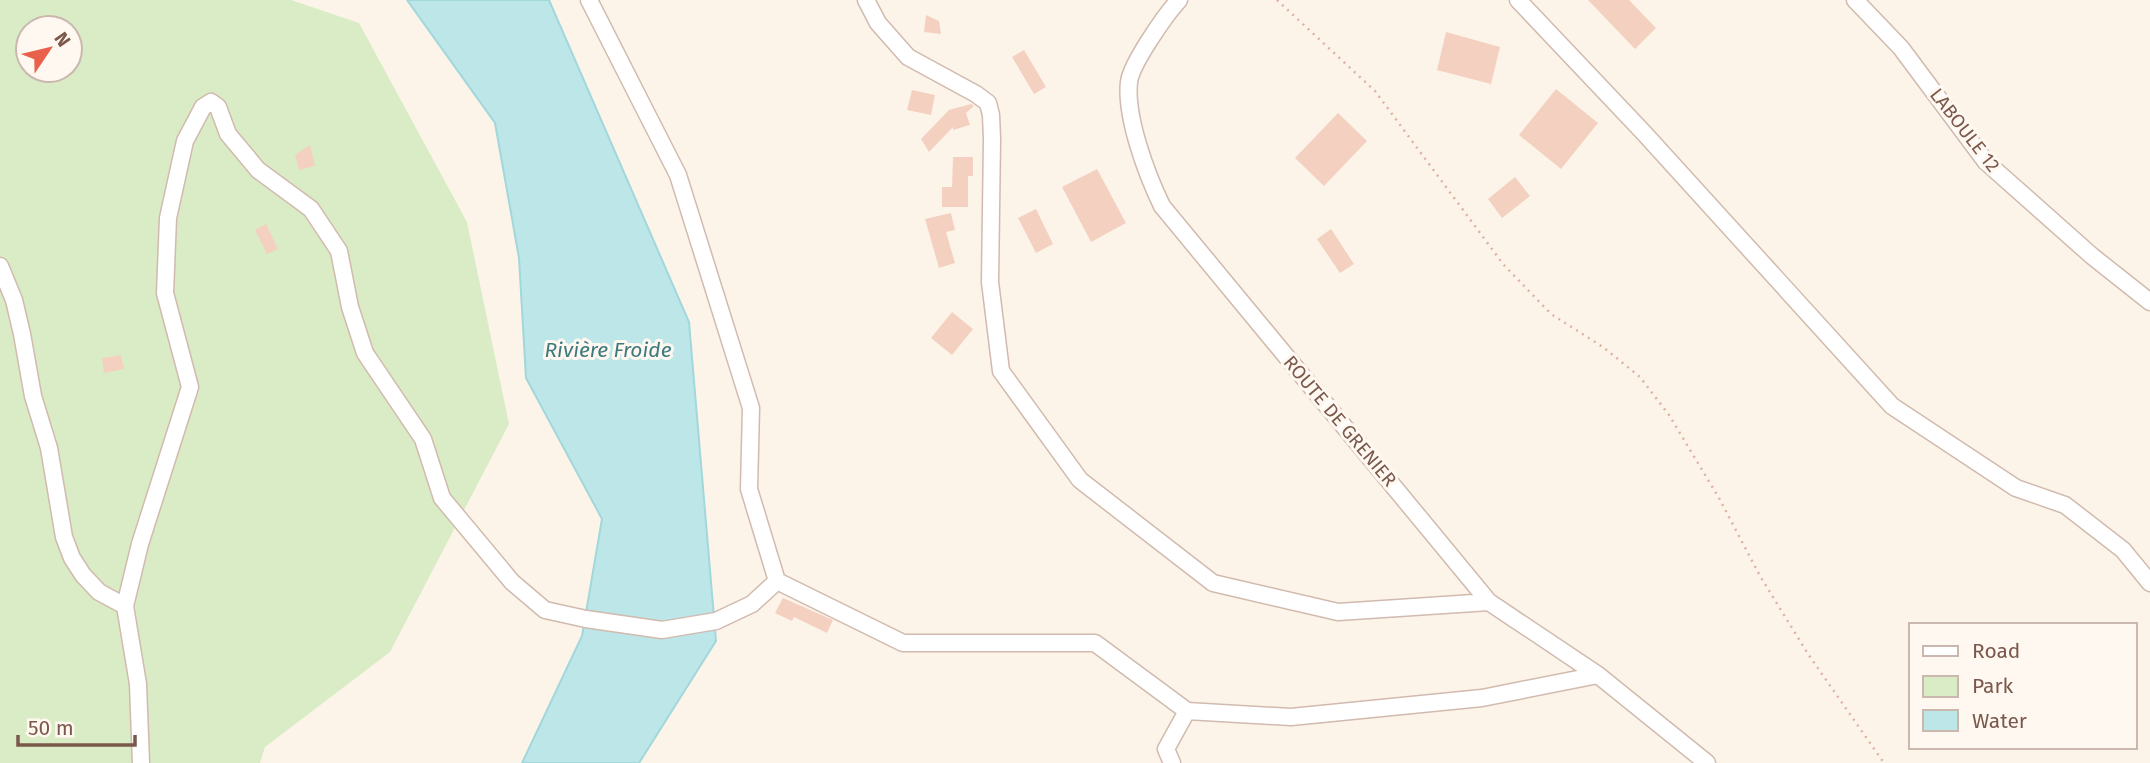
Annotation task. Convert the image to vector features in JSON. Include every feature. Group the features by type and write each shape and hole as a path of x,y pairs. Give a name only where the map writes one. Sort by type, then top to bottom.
{"street":[{"path":"589,0 678,175 751,408 749,489 777,581 903,643 1095,643 1187,711 1291,718 1482,698 1598,675"},
{"path":"866,0 878,23 908,57 988,103 992,139 990,282 1001,371 1080,480 1213,583 1338,611 1489,602"},
{"name":"ROUTE DE GRENIER","path":"1179,0 1129,79 1128,99 1144,165 1162,206 1489,602 1598,675 1707,763"},
{"path":"1518,0 1644,133 1892,406 2016,488 2065,505 2123,550 2150,583"},
{"name":"LABOULE 12","path":"1855,0 1900,48 1986,162 2092,256 2150,302"},
{"path":"141,763 138,684 125,606 140,544 190,387 165,293 168,218 185,141 203,107 211,102 218,107 228,134 258,170 311,209 339,251 350,307 365,353 423,439 443,498 512,582 545,610 662,630 716,621 752,604 777,581"},
{"path":"0,266 14,300 23,334 33,396 49,448 64,537 72,558 83,575 99,592 125,606"},
{"path":"1172,763 1166,749 1187,711"}],"path":[{"path":"1277,0 1375,91 1503,264 1551,314 1603,347 1640,377 1669,415 1719,498 1760,576 1808,654 1885,763"}],"green space":[{"path":"0,0 291,0 359,23 467,222 509,424 390,652 265,747 260,763 0,763"}],"water":[{"name":"Rivière Froide","path":"407,0 549,0 689,322 716,641 639,763 522,763 582,636 602,519 526,378 519,258 495,123"}],"building":[{"path":"1588,0 1629,0 1656,28 1635,49"},
{"path":"926,15 939,21 941,34 924,32"},
{"path":"1446,32 1500,47 1491,84 1437,70"},
{"path":"1024,50 1046,87 1034,94 1012,57"},
{"path":"1556,89 1598,123 1561,169 1519,135"},
{"path":"912,90 935,95 931,115 907,110"},
{"path":"971,104 974,106 966,113 970,125 953,130 953,127 929,152 921,139 949,110"},
{"path":"1338,113 1367,141 1324,186 1295,158"},
{"path":"310,145 315,166 299,170 295,155"},
{"path":"953,157 973,157 973,176 968,176 968,207 942,207 942,187 952,187"},
{"path":"1097,169 1126,223 1091,242 1062,187"},
{"path":"1515,177 1530,196 1502,218 1488,199"},
{"path":"1036,209 1053,244 1036,253 1018,218"},
{"path":"951,213 955,230 946,232 955,263 939,268 925,219"},
{"path":"266,224 278,249 267,254 255,230"},
{"path":"1331,229 1354,264 1340,273 1317,239"},
{"path":"952,312 973,329 952,355 931,338"},
{"path":"121,355 124,369 104,373 102,358"},
{"path":"783,598 833,620 827,633 794,617 792,621 775,613"}]}
